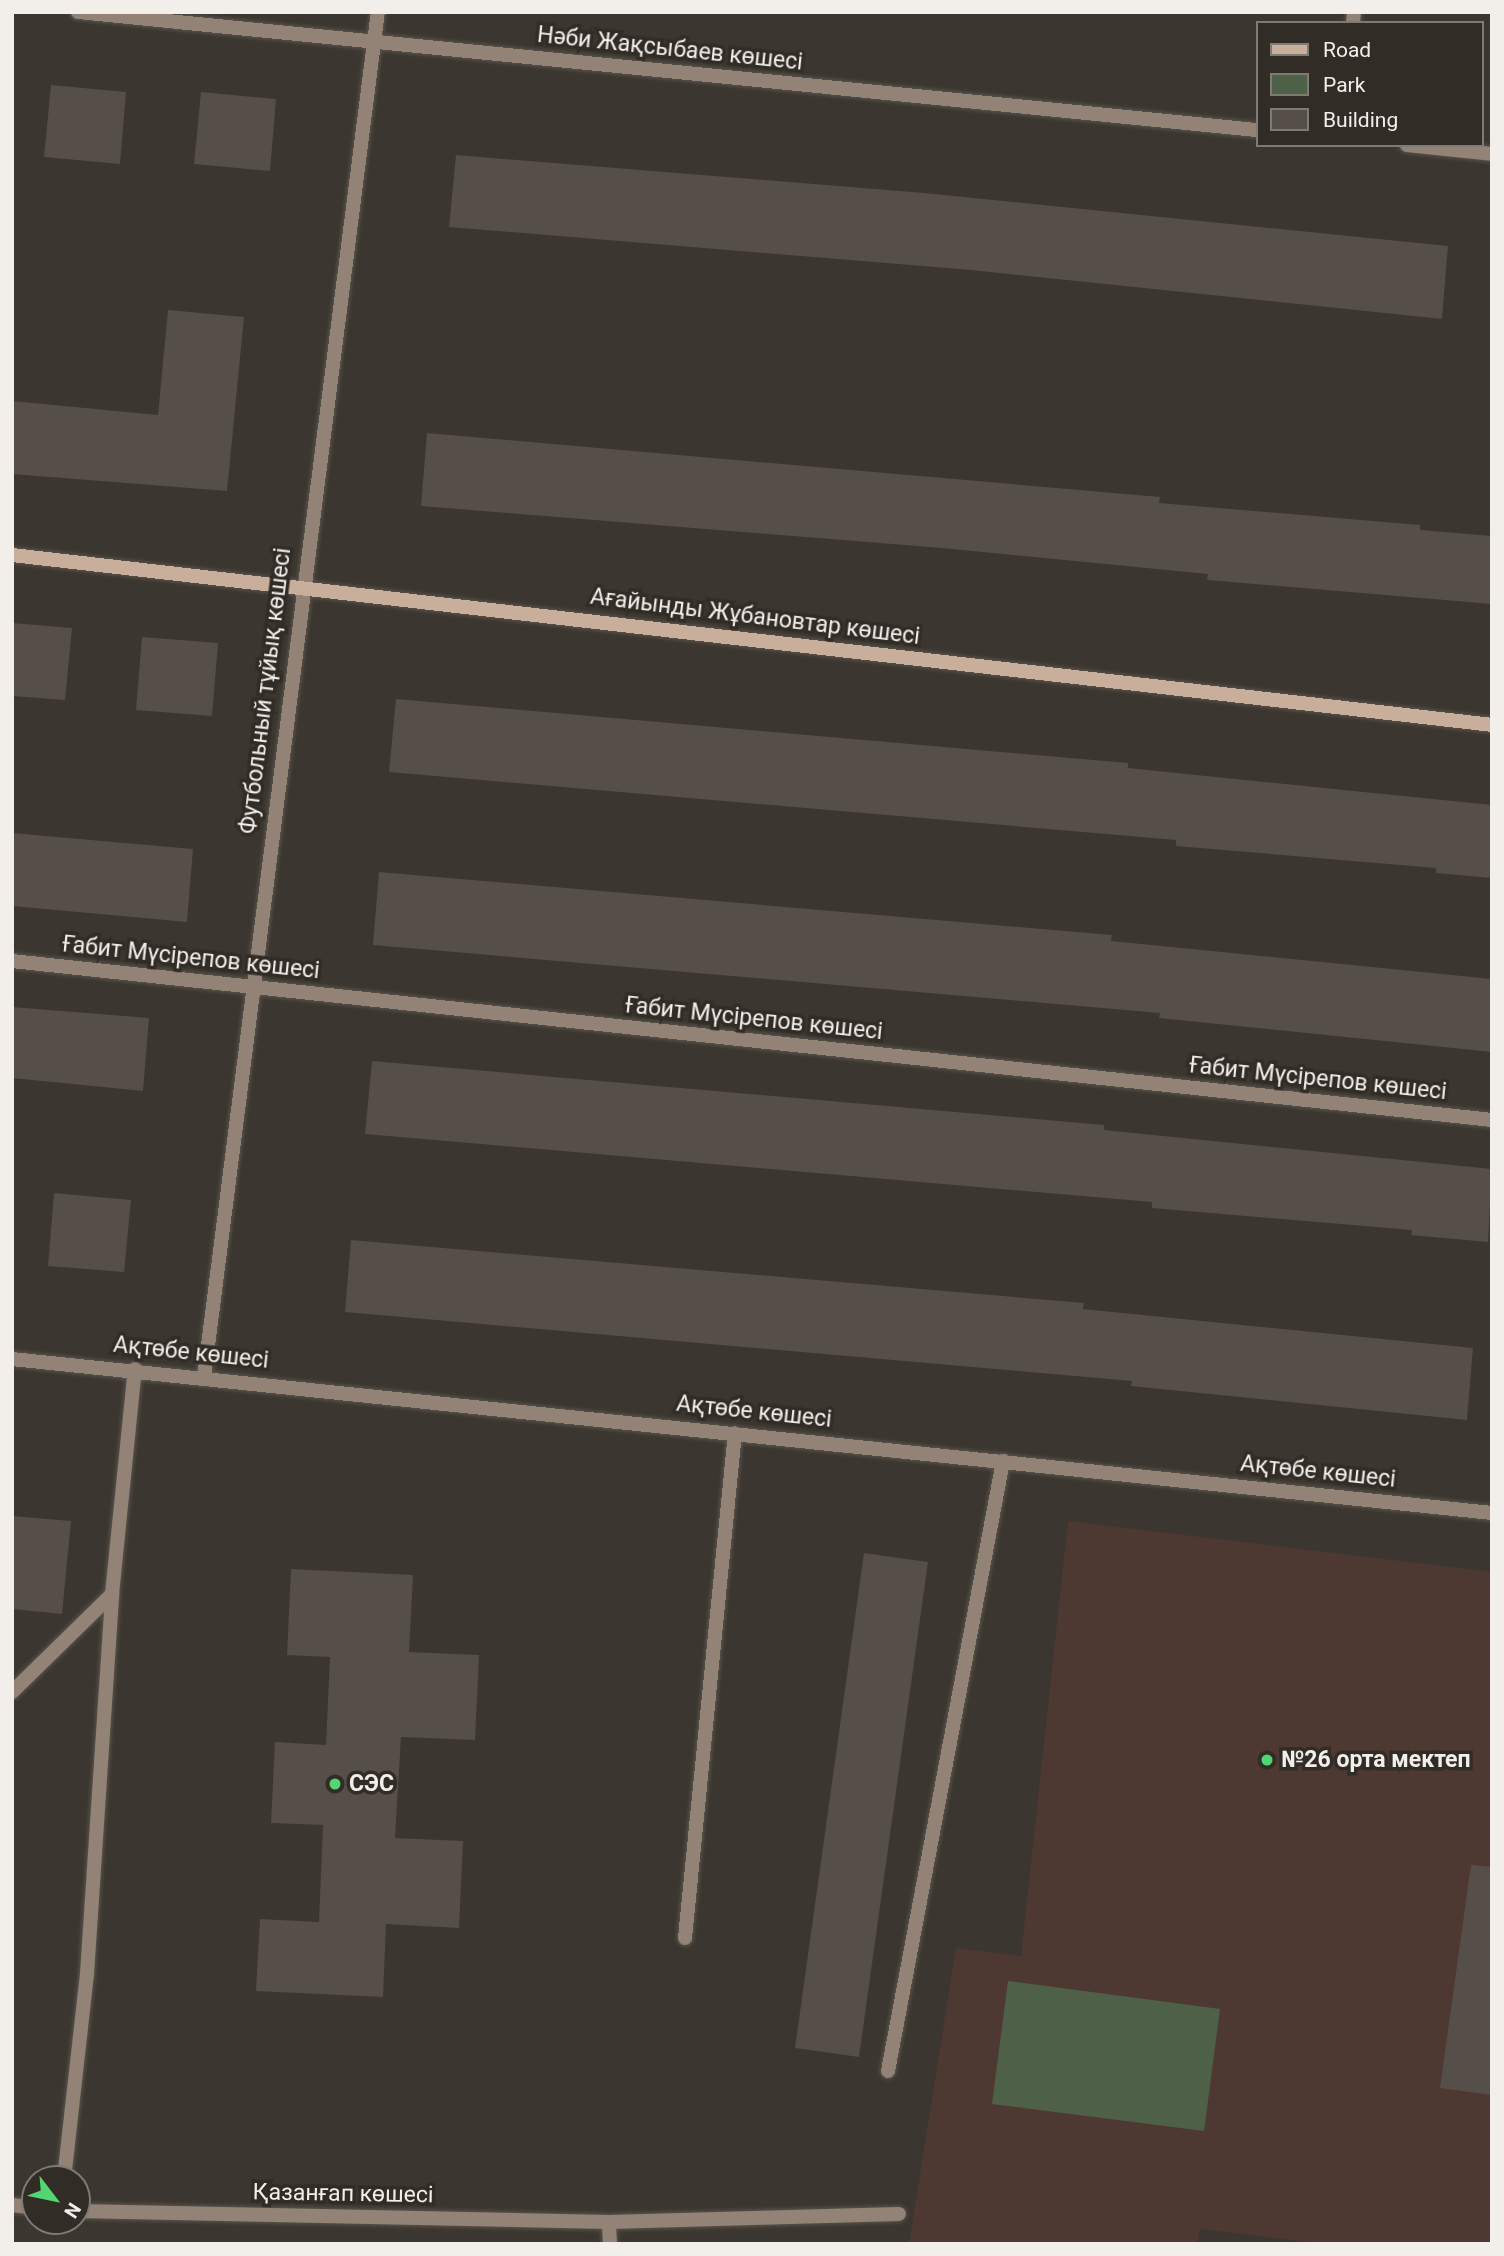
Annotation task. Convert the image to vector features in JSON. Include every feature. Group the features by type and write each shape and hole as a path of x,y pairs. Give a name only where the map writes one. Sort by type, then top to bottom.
{"street":[{"name":"Нәби Жақсыбаев көшесі","path":"78,12 1256,130"},
{"name":"Футбольный тұйық көшесі","path":"204,1377 302,587 379,12"},
{"path":"1426,147 1492,154"},
{"name":"Ағайынды Жұбановтар көшесі","path":"12,555 1492,725"},
{"name":"Ғабит Мүсірепов көшесі","path":"12,961 1492,1120"},
{"name":"Ақтөбе көшесі","path":"12,1359 1492,1513"},
{"path":"66,2165 87,1975 112,1594 135,1370"},
{"path":"685,1938 735,1433"},
{"path":"888,2071 1003,1461"},
{"path":"12,1692 112,1594"},
{"name":"Қазанғап көшесі","path":"91,2211 609,2222 899,2214"},
{"path":"609,2222 610,2244"}],"shaded area":[{"name":"№26 орта мектеп","path":"1068,1521 1492,1572 1492,2244 1322,2244 1200,2229 1197,2244 909,2244 956,1948 1021,1956"}],"green space":[{"path":"1008,1981 1220,2009 1204,2131 992,2104"}],"building":[{"path":"51,85 126,92 120,164 44,157"},
{"path":"201,92 276,99 270,171 194,164"},
{"path":"456,155 924,193 1448,246 1442,319 971,270 449,227"},
{"path":"168,310 244,317 227,491 12,474 12,401 158,415"},
{"path":"427,433 1160,497 1159,503 1420,525 1420,530 1492,536 1492,604 1207,580 1208,574 942,548 421,506"},
{"path":"12,623 72,628 65,700 12,696"},
{"path":"142,637 218,643 212,716 136,710"},
{"path":"396,699 1128,763 1128,768 1492,805 1492,878 1436,873 1436,868 1176,846 1176,840 389,772"},
{"path":"12,833 193,849 187,922 12,906"},
{"path":"379,872 1112,935 1111,941 1492,979 1492,1052 1159,1018 1160,1013 373,945"},
{"path":"12,1007 149,1018 143,1091 12,1078"},
{"path":"372,1061 1104,1125 1104,1130 1492,1169 1488,1242 1411,1235 1412,1230 1152,1208 1152,1202 365,1134"},
{"path":"54,1193 131,1200 124,1272 48,1266"},
{"path":"351,1240 1084,1303 1083,1309 1473,1348 1467,1420 1131,1386 1132,1381 345,1312"},
{"path":"12,1516 71,1521 62,1614 12,1609"},
{"path":"864,1553 928,1562 859,2057 795,2048"},
{"name":"СЭС","path":"291,1569 413,1575 409,1652 479,1655 475,1740 401,1737 395,1838 463,1841 459,1928 386,1924 383,1997 256,1991 260,1919 319,1922 323,1825 271,1823 275,1742 326,1745 330,1657 287,1655"},
{"path":"1471,1865 1492,1867 1492,2095 1440,2088"}],"place":[{"name":"№26 орта мектеп","path":"1267,1760"},
{"name":"СЭС","path":"335,1784"}]}
